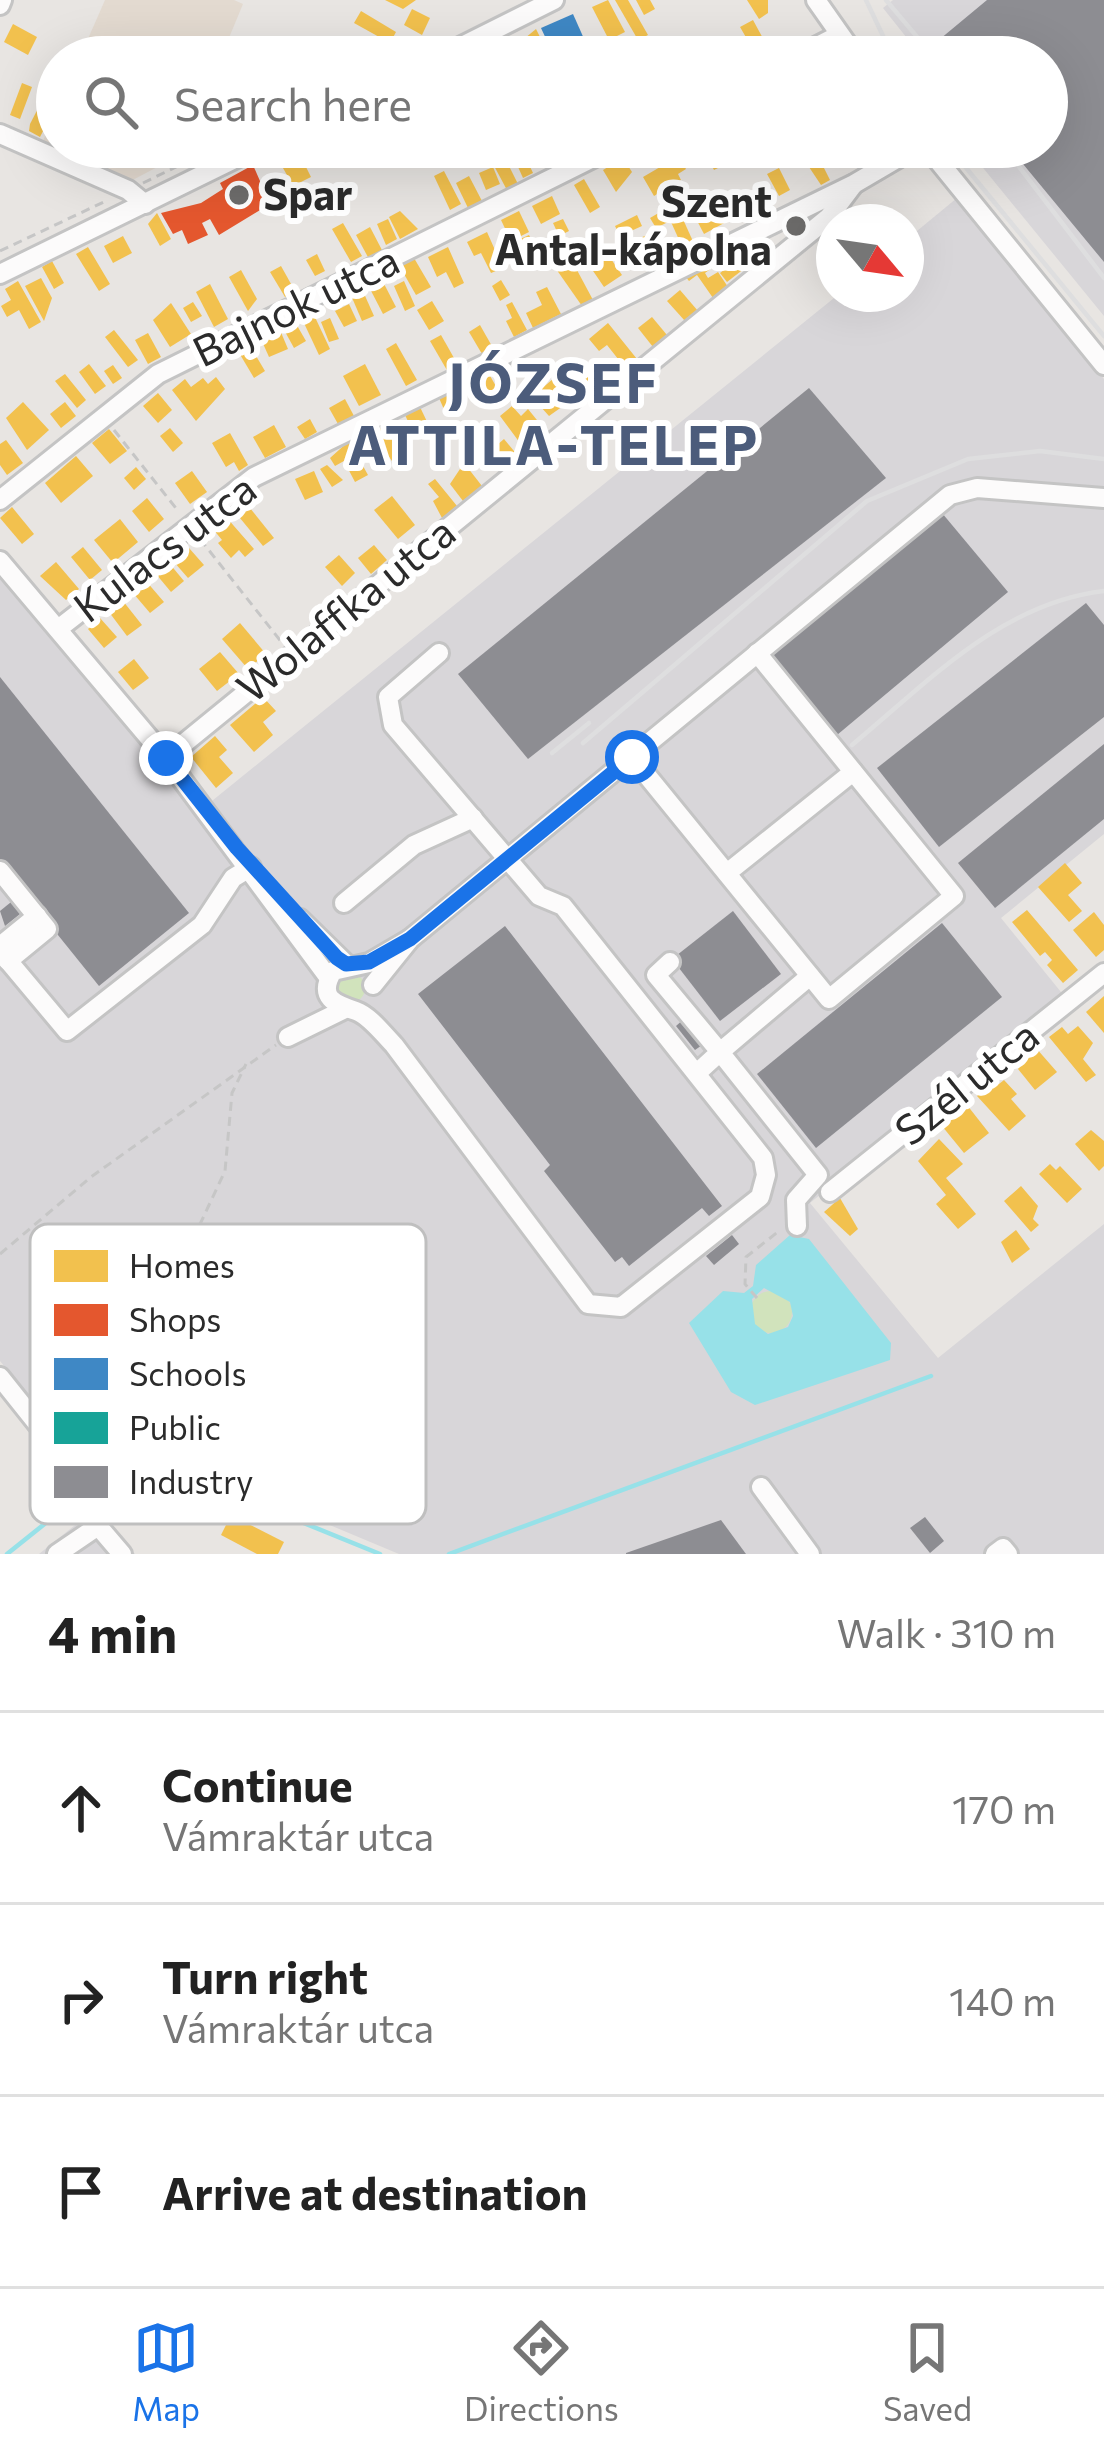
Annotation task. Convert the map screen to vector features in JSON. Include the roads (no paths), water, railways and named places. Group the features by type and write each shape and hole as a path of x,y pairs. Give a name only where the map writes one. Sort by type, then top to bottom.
{"street":[{"path":"482,36 554,0"},
{"path":"817,0 839,35"},
{"path":"0,134 36,150"},
{"path":"78,168 128,190 145,204"},
{"path":"0,274 217,168"},
{"name":"Bajnok utca","path":"0,500 158,374 573,168"},
{"name":"Kulacs utca","path":"58,629 254,477 881,168"},
{"path":"944,168 1104,365"},
{"name":"Wolaffka utca","path":"166,758 829,217 854,184"},
{"path":"410,939 372,990 349,1010 288,1037 327,984 350,964 369,962 410,939 950,495 977,488 1104,497"},
{"path":"0,561 237,848 327,984 349,1010 394,1045 589,1304 620,1307 763,1188"},
{"path":"439,653 397,685 388,698 387,712 539,896 563,906 698,1073 763,1158 763,1188"},
{"path":"632,757 829,999 954,896 757,653"},
{"path":"727,873 854,772"},
{"path":"344,903 414,845 473,818"},
{"path":"237,848 372,990 394,1045"},
{"path":"0,871 47,929 3,952 67,1031 202,925 233,878 251,867"},
{"path":"670,962 656,975 818,1175 796,1214 763,1188"},
{"name":"Szél utca","path":"830,1192 1104,973"},
{"path":"698,1073 810,976"},
{"path":"0,1377 30,1414"},
{"path":"761,1487 810,1554"},
{"path":"57,1554 98,1526 122,1554"},
{"path":"995,1554 1003,1548 1008,1554"}],"water":[{"path":"790,1235 809,1239 891,1343 890,1360 755,1405 731,1392 689,1323 723,1291 744,1293 753,1286 756,1265","holes":["764,1288 790,1302 793,1316 788,1327 768,1334 755,1324 752,1299"]}],"waterway":[{"path":"449,1554 931,1376"},
{"path":"7,1554 44,1524"},
{"path":"306,1524 380,1554"}],"railway":[{"path":"866,0 883,36"},
{"path":"886,0 916,36"},
{"path":"966,168 1104,336"},
{"path":"1020,168 1104,278"},
{"path":"583,743 867,501 968,459 1040,451 1104,459"},
{"path":"852,745 999,628 1067,598 1104,591"},
{"path":"552,753 589,723"}],"place":[{"name":"Spar","path":"239,195"},
{"name":"Szent Antal-kápolna","path":"796,226"}],"district":[{"name":"JÓZSEF ATTILA-TELEP","path":"554,415"}]}
